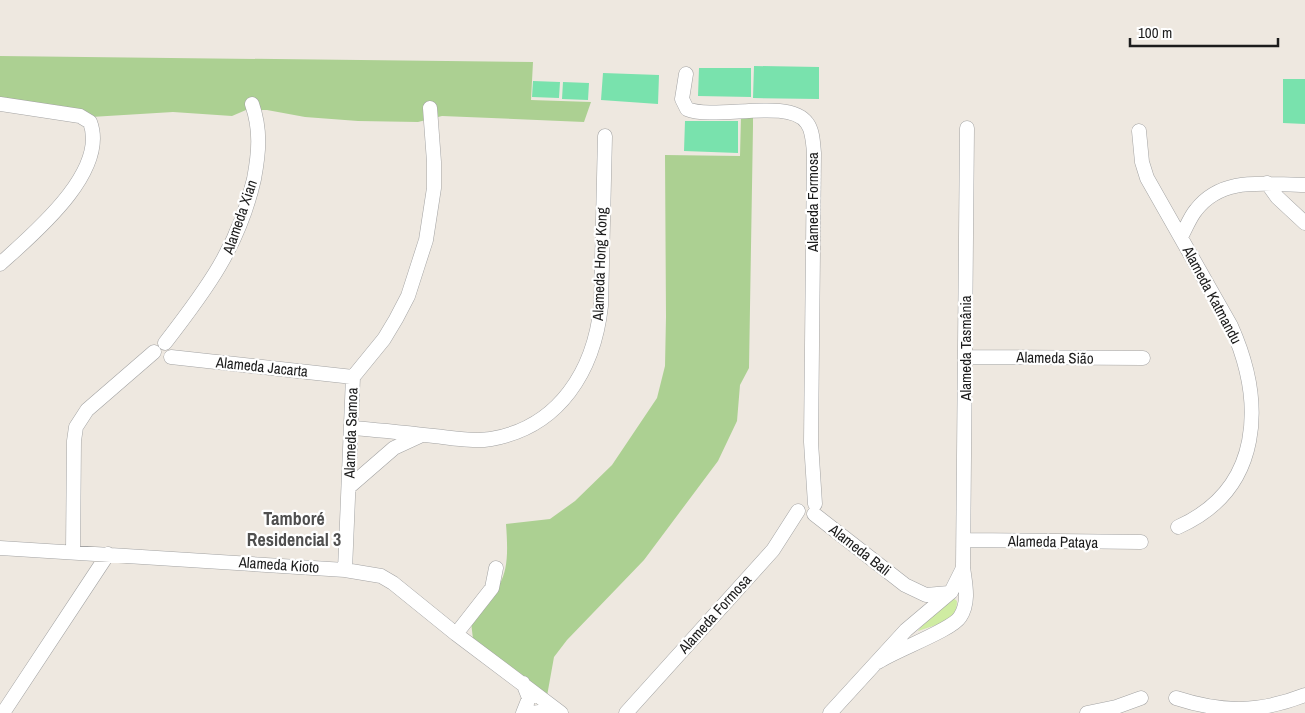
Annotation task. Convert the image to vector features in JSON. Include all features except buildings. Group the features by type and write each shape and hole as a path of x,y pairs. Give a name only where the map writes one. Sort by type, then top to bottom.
{"street":[{"name":"Alameda Formosa","path":"626,713 773,550 807,509 811,442 814,153 810,129 801,116 778,111 710,113 687,109 682,99 686,74"},
{"path":"0,104 80,116 90,122 93,135 88,161 68,196 47,220 0,264"},
{"name":"Alameda Xian","path":"73,552 76,427 87,410 160,347 208,288 230,250 252,188 259,146 259,127 252,104"},
{"name":"Alameda Samoa","path":"345,570 353,377 384,339 396,319 408,296 422,254 430,219 434,188 434,147 430,108"},
{"name":"Alameda Tasmânia","path":"878,662 952,625 960,618 966,594 963,567 967,128"},
{"name":"Alameda Katmandu","path":"1139,131 1142,162 1147,178 1232,326 1242,351 1249,384 1251,432 1245,456 1236,477 1213,507 1178,527"},
{"name":"Alameda Hong Kong","path":"351,428 481,440 517,431 549,412 576,384 586,366 598,329 601,306 605,136"},
{"path":"1267,183 1288,207 1305,222"},
{"path":"1181,237 1196,210 1213,193 1240,185 1267,183 1298,185 1288,207"},
{"name":"Alameda Jacarta","path":"160,347 156,357 161,361 167,361 171,357 353,377"},
{"name":"Alameda Sião","path":"966,357 1143,358"},
{"path":"381,430 390,436 394,448"},
{"path":"349,487 394,448 424,435"},
{"name":"Alameda Bali","path":"807,509 905,585"},
{"name":"Alameda Pataya","path":"964,540 1141,542"},
{"name":"Alameda Kioto","path":"0,548 345,570 381,576 393,583 456,634 561,713"},
{"path":"3,713 108,554"},
{"name":"Alameda Tasmânia","path":"830,713 899,637 952,592 963,567"},
{"path":"456,634 492,588 496,568"},
{"path":"905,585 926,595 952,592 959,597 963,610"},
{"path":"905,585 917,606 913,624 914,634 923,638"},
{"path":"522,682 529,698 523,713"},
{"path":"1176,698 1213,712 1240,713 1271,706 1305,695"},
{"path":"1087,713 1116,707 1141,698"},
{"path":"532,713 546,710 555,713"}],"green space":[{"path":"0,56 533,62 531,100 591,102 584,122 442,116 418,122 358,121 305,117 267,110 246,110 232,116 173,112 91,117 0,99"},
{"path":"754,66 819,67 819,99 753,98"},
{"path":"699,68 751,68 751,97 698,96"},
{"path":"603,73 659,75 658,104 601,100"},
{"path":"1283,79 1305,79 1305,124 1283,123"},
{"path":"533,81 560,82 559,98 532,97"},
{"path":"563,82 589,83 588,100 562,99"},
{"path":"741,116 753,117 753,126 749,368 740,385 737,421 718,461 644,560 567,640 554,657 547,696 473,639 471,622 491,598 502,578 507,556 506,524 550,519 575,501 612,465 657,398 665,366 665,155 740,156"},
{"path":"685,121 738,121 738,153 684,151"},
{"path":"953,598 957,601 956,613 948,621 918,631 925,622"}],"district":[{"name":"Tamboré Residencial 3","path":"294,529"}]}
